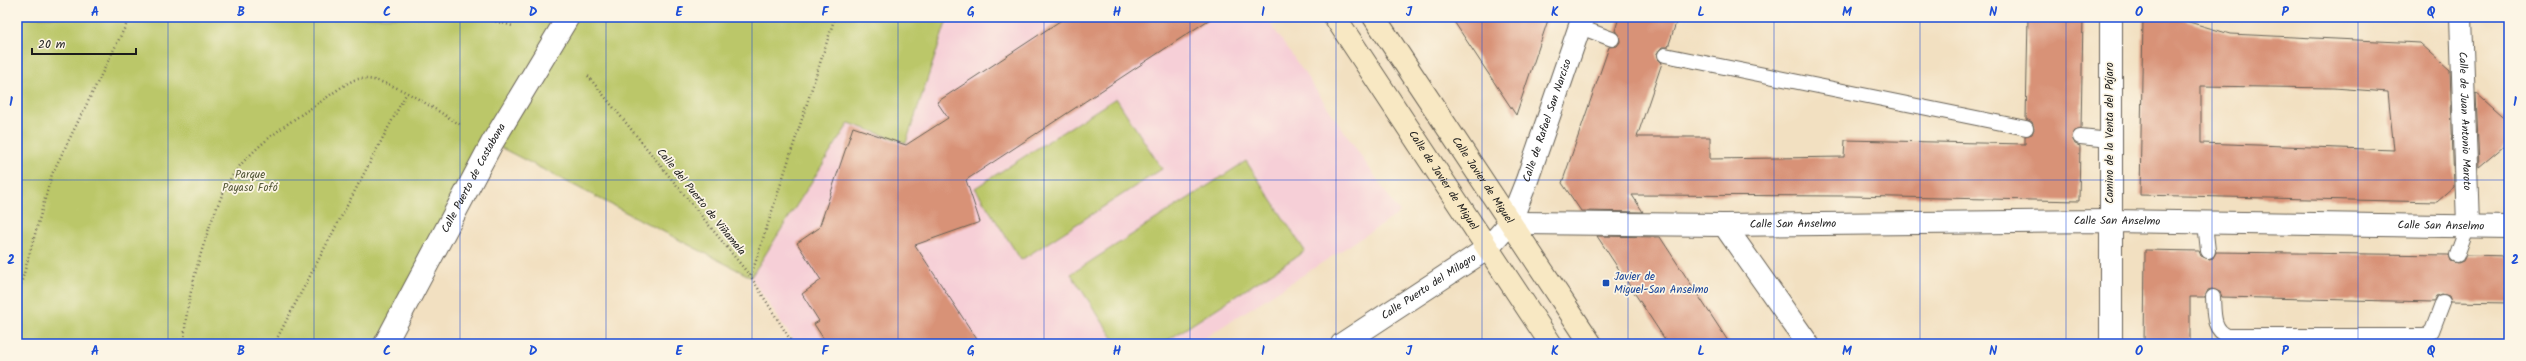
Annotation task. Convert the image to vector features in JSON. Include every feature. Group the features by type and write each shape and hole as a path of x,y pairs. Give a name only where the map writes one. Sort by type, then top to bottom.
{"street":[{"name":"Calle Puerto de Costabona","path":"385,344 492,143 568,17"},
{"name":"Calle de Javier de Miguel","path":"1335,17 1551,344"},
{"name":"Calle Javier de Miguel","path":"1374,17 1591,344"},
{"name":"Camino de la Venta del Pájaro","path":"2111,17 2111,344"},
{"name":"Calle de Juan Antonio Maroto","path":"2461,17 2468,225"},
{"name":"Calle de Rafael San Narciso","path":"1510,223 1527,180 1582,22"},
{"name":"Calle San Anselmo","path":"1510,223 1724,225 2110,221 2468,225 2509,227"},
{"name":"Calle Puerto del Milagro","path":"1342,344 1488,248 1510,223"},
{"path":"1724,225 1808,344"}],"lane":[{"path":"1582,22 1612,39"},
{"path":"1665,55 2026,128"},
{"path":"2080,137 2110,140"},
{"path":"2205,222 2208,251"},
{"path":"2457,255 2468,225"},
{"path":"2213,297 2216,324 2221,333 2228,336 2426,336 2432,331 2443,302"}],"path":[{"path":"20,344 19,291 52,174 130,17"},
{"path":"480,17 513,26"},
{"path":"751,277 835,17"},
{"name":"Calle del Puerto de Viñamala","path":"588,76 751,277 793,344"},
{"path":"186,344 184,335 193,284 210,222 237,170 280,128 356,79 375,79 406,94 461,125"},
{"path":"274,344 406,94"}],"shaded area":[{"path":"948,17 1266,17 1400,213 1195,344 796,344 751,277 849,123 907,143"}],"green space":[{"name":"Parque Payaso Fofó","path":"17,17 948,17 906,143 849,123 751,277 492,143 385,344 17,344"},
{"path":"1116,98 1162,169 1021,260 975,188"},
{"path":"1246,161 1305,251 1162,344 1117,344 1071,274"}],"building":[{"path":"1066,17 1213,17 966,180 980,222 915,245 980,344 827,344 814,324 819,321 802,294 821,280 797,243 819,228 853,127 906,145 948,118 937,102"},
{"path":"1451,17 1549,17 1516,115 1480,61"},
{"path":"1619,17 1678,17 1668,47 1662,47 1657,53 1657,58 1662,63 1637,137 1710,137 1710,159 1844,157 1845,140 2025,144 2025,136 2032,134 2034,129 2032,122 2026,119 2028,17 2083,17 2081,129 2073,132 2072,137 2075,144 2080,146 2079,201 1850,196 1632,195 1643,212 1581,211 1562,183 1609,47 1617,46 1620,42 1619,34 1615,31"},
{"path":"2143,17 2172,17 2230,34 2420,43 2450,70 2454,187 2437,202 2140,195","holes":["2201,86 2334,88 2388,92 2394,150 2201,143"]},
{"path":"2476,93 2509,122 2509,142 2479,167"},
{"path":"1597,236 1660,237 1730,344 1668,344"},
{"path":"2145,250 2199,251 2201,256 2209,259 2213,258 2216,252 2449,255 2451,261 2458,263 2463,261 2466,255 2509,256 2509,303 2451,302 2449,296 2442,294 2437,296 2434,302 2222,297 2220,292 2212,289 2208,290 2205,297 2190,297 2190,344 2144,344"}],"place":[{"name":"Javier de Miguel-San Anselmo","path":"1606,283"}]}
